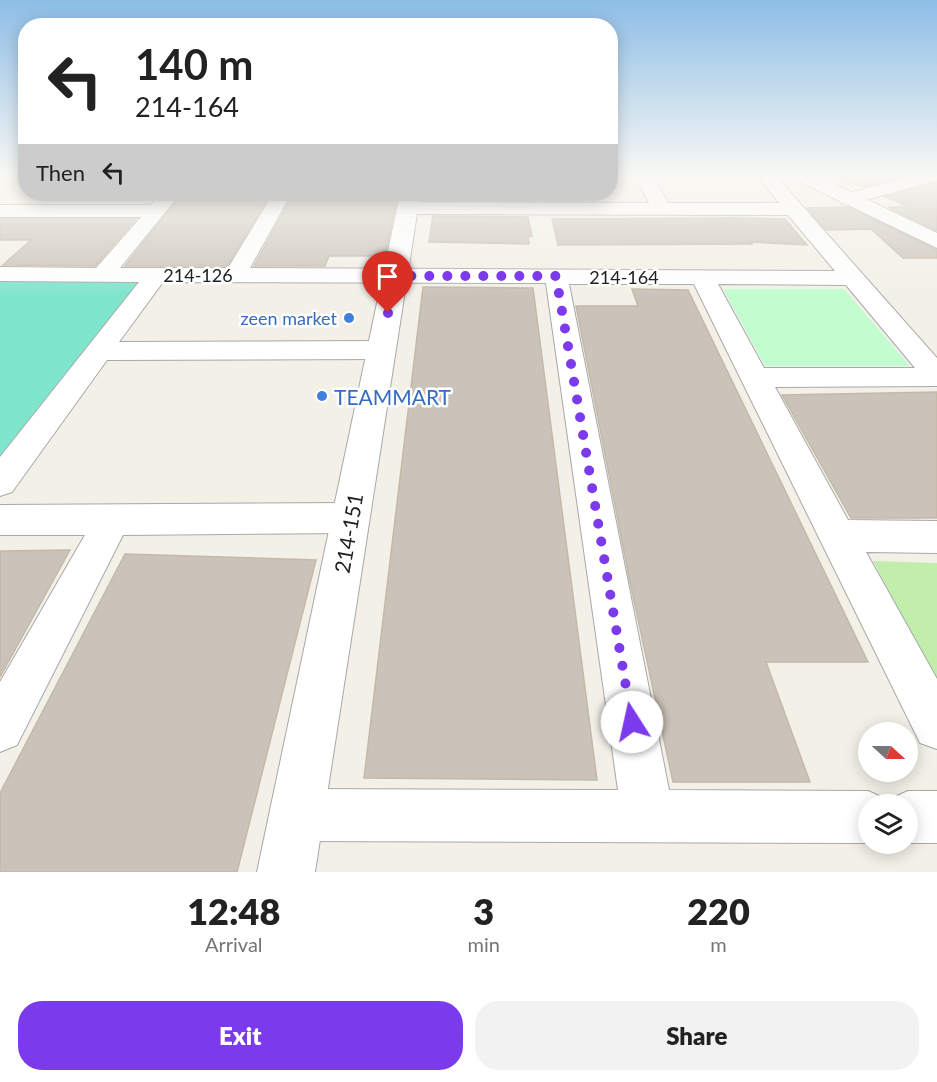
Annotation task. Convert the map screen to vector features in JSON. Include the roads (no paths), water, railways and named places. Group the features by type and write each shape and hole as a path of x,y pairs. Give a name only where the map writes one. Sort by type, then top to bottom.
{"street":[{"path":"103,274 153,215"},
{"path":"235,275 270,215"},
{"name":"214-151","path":"286,872 406,215"},
{"path":"798,215 937,376"},
{"path":"881,215 937,241"},
{"name":"214-126","path":"0,274 395,276"},
{"path":"0,482 156,274"},
{"name":"214-164","path":"395,276 852,278"},
{"path":"556,276 648,816"},
{"path":"702,277 937,726"},
{"path":"98,351 382,350"},
{"path":"755,378 937,376"},
{"path":"0,520 351,518"},
{"path":"0,728 113,519"},
{"path":"838,536 937,537"},
{"path":"296,815 858,817"},
{"path":"918,817 937,817"}],"place":[{"name":"zeen market","path":"349,318"},
{"name":"TEAMMART","path":"322,396"}]}
